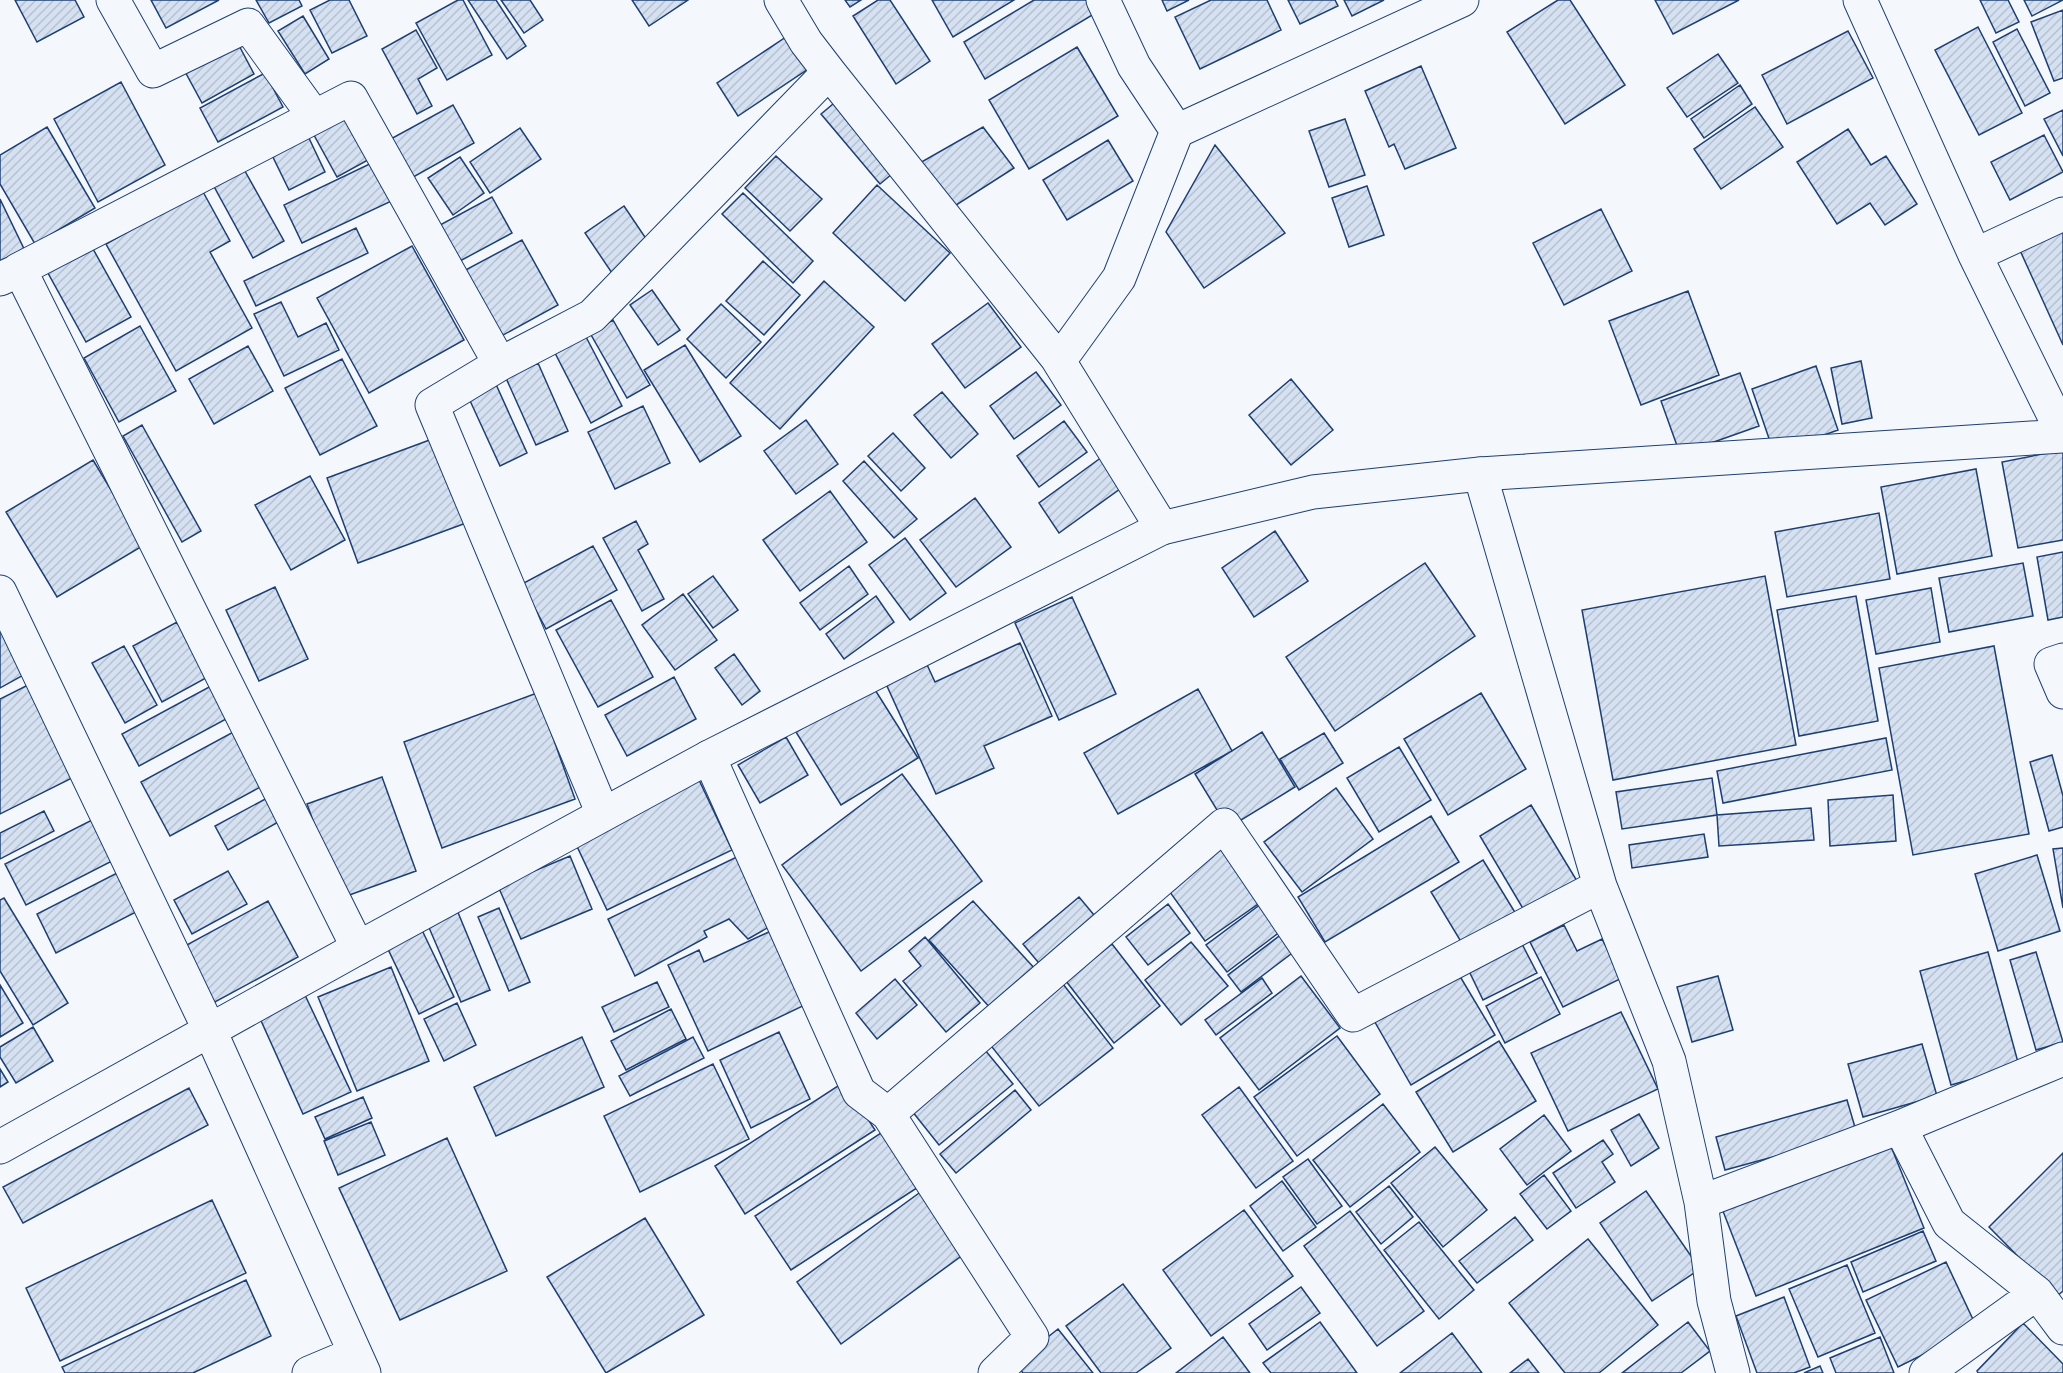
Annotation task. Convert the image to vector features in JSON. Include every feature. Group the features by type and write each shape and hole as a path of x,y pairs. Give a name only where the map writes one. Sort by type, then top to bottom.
{"street":[{"path":"113,0 153,71 248,25 314,116"},
{"path":"781,0 806,42 829,72 1057,358 1162,528"},
{"path":"1103,0 1134,66 1177,131"},
{"path":"1057,358 1067,350 1119,278 1177,131 1462,0"},
{"path":"0,1147 358,948 709,757 1162,528 1313,492 1480,474 2063,435 1975,255 1860,0"},
{"path":"603,814 432,405 500,364 592,316 829,72"},
{"path":"358,948 9,274 351,98 500,364"},
{"path":"1975,255 2063,214"},
{"path":"1480,474 1600,886 1669,1060 1701,1202 1714,1301 1733,1373"},
{"path":"0,592 210,1031 359,1364 309,1373"},
{"path":"2063,660 2051,664 2063,692"},
{"path":"709,757 859,1092 888,1114 1032,1336 995,1373"},
{"path":"888,1114 1224,825 1353,1015 1600,886"},
{"path":"1701,1202 1900,1127 2063,1059"},
{"path":"1900,1127 1949,1222 2037,1293 2063,1328"},
{"path":"1926,1373 2037,1293"}],"building":[{"path":"15,0 75,0 84,17 37,42"},
{"path":"151,0 219,0 166,28"},
{"path":"256,0 299,0 302,6 269,23"},
{"path":"330,0 349,0 367,36 332,53 310,10"},
{"path":"458,0 463,0 492,55 447,80 416,23"},
{"path":"468,0 496,0 526,46 507,59"},
{"path":"501,0 530,0 543,20 524,33"},
{"path":"632,0 688,0 649,26"},
{"path":"845,0 861,0 850,7"},
{"path":"878,0 890,0 930,61 896,84 853,16"},
{"path":"932,0 1014,0 953,37"},
{"path":"1034,0 1086,0 1094,14 985,79 964,42"},
{"path":"1162,0 1189,0 1167,11"},
{"path":"1211,0 1267,0 1281,30 1200,69 1175,17"},
{"path":"1288,0 1335,0 1338,6 1300,24"},
{"path":"1344,0 1384,0 1352,16"},
{"path":"1558,0 1570,0 1625,85 1565,124 1507,32"},
{"path":"1655,0 1739,0 1673,34"},
{"path":"1980,0 2008,0 2019,22 1996,33"},
{"path":"2024,0 2063,0 2032,16"},
{"path":"2063,10 2063,78 2054,81 2031,22"},
{"path":"303,16 329,59 305,74 278,31"},
{"path":"1978,27 2022,113 1979,135 1935,50"},
{"path":"2017,29 2050,93 2025,106 1993,42"},
{"path":"416,30 437,68 418,79 432,106 417,114 382,49"},
{"path":"1848,31 1873,78 1787,124 1762,75"},
{"path":"789,35 811,67 738,116 717,83"},
{"path":"234,36 254,74 202,103 182,66"},
{"path":"1077,47 1118,116 1029,169 989,100"},
{"path":"1718,54 1738,83 1687,117 1667,88"},
{"path":"1421,66 1456,148 1405,169 1394,144 1389,147 1365,91"},
{"path":"265,73 283,107 218,142 200,108"},
{"path":"121,82 165,165 98,202 54,119"},
{"path":"1740,85 1752,104 1704,138 1691,119"},
{"path":"839,99 899,168 880,184 821,114"},
{"path":"349,105 377,155 337,177 309,126"},
{"path":"453,105 474,143 408,180 387,141"},
{"path":"1755,107 1783,147 1721,189 1694,149"},
{"path":"2063,110 2063,156 2044,119"},
{"path":"1345,119 1365,175 1329,187 1309,131"},
{"path":"47,127 95,208 35,244 0,184 0,155"},
{"path":"983,127 1014,168 950,209 918,164"},
{"path":"520,128 541,159 490,193 470,162"},
{"path":"1848,129 1871,165 1886,156 1917,204 1885,225 1870,203 1837,224 1797,162"},
{"path":"307,134 325,172 289,190 270,151"},
{"path":"2044,135 2063,172 2010,200 1991,162"},
{"path":"1108,140 1133,181 1067,220 1043,180"},
{"path":"1215,145 1285,233 1204,288 1166,232"},
{"path":"776,156 822,199 790,231 745,188"},
{"path":"460,157 484,193 453,215 428,178"},
{"path":"380,159 398,198 302,243 284,205"},
{"path":"241,164 284,241 253,258 211,181"},
{"path":"877,185 950,253 905,301 833,233"},
{"path":"1367,186 1384,235 1349,247 1332,198"},
{"path":"202,190 230,241 210,252 252,328 176,371 106,244"},
{"path":"743,193 813,261 793,283 722,214"},
{"path":"492,197 512,233 460,261 440,225"},
{"path":"0,199 28,257 0,271"},
{"path":"624,206 653,249 614,276 585,233"},
{"path":"1601,209 1632,271 1564,305 1533,243"},
{"path":"2063,227 2063,345 2018,246"},
{"path":"356,228 368,253 256,306 244,281"},
{"path":"88,240 131,317 86,342 43,264"},
{"path":"522,240 558,305 494,340 458,274"},
{"path":"412,246 464,340 369,393 317,298"},
{"path":"763,261 800,295 764,335 726,301"},
{"path":"824,281 874,327 780,429 730,383"},
{"path":"652,290 680,330 658,345 630,305"},
{"path":"1688,291 1719,375 1641,405 1609,321"},
{"path":"281,302 298,337 326,323 339,350 284,376 254,314"},
{"path":"988,303 1021,347 965,388 932,344"},
{"path":"721,304 761,342 726,378 687,339"},
{"path":"613,320 650,385 627,398 590,333"},
{"path":"140,326 176,391 119,422 84,358"},
{"path":"585,335 622,406 591,423 554,351"},
{"path":"685,345 741,436 700,462 644,370"},
{"path":"248,346 273,391 214,424 189,379"},
{"path":"342,359 377,426 320,455 285,388"},
{"path":"1861,361 1872,418 1842,424 1831,368"},
{"path":"538,363 568,431 536,445 506,378"},
{"path":"1816,366 1838,430 1774,453 1752,389"},
{"path":"1036,372 1061,405 1014,439 990,406"},
{"path":"1740,373 1759,426 1680,454 1661,401"},
{"path":"1291,379 1333,430 1291,465 1249,415"},
{"path":"494,380 527,453 500,466 466,392"},
{"path":"942,392 978,434 951,458 914,415"},
{"path":"643,406 670,463 615,489 588,432"},
{"path":"806,420 838,464 796,494 764,451"},
{"path":"1064,421 1087,452 1039,487 1017,456"},
{"path":"142,425 201,531 182,542 123,436"},
{"path":"893,433 925,468 901,491 868,456"},
{"path":"435,438 466,523 358,563 327,478"},
{"path":"2063,450 2063,540 2018,548 2002,462"},
{"path":"1102,457 1124,486 1059,533 1039,503"},
{"path":"93,460 144,545 57,597 6,512"},
{"path":"864,461 917,519 894,538 843,481"},
{"path":"1976,469 1992,556 1897,574 1881,487"},
{"path":"310,476 345,540 291,570 255,505"},
{"path":"830,491 867,542 800,591 763,540"},
{"path":"975,498 1011,547 956,587 920,540"},
{"path":"1879,513 1890,579 1787,597 1775,532"},
{"path":"636,521 648,544 638,550 664,599 642,611 603,538"},
{"path":"1275,531 1308,581 1254,617 1222,568"},
{"path":"905,538 946,593 910,620 869,565"},
{"path":"593,546 617,590 546,629 522,584"},
{"path":"2063,552 2063,617 2048,620 2037,557"},
{"path":"1425,563 1475,636 1335,731 1286,657"},
{"path":"2023,563 2033,616 1949,632 1939,578"},
{"path":"849,566 868,594 820,630 800,603"},
{"path":"713,576 738,610 713,628 688,594"},
{"path":"1765,576 1796,745 1613,780 1582,610"},
{"path":"275,587 308,659 259,681 226,610"},
{"path":"1931,588 1940,642 1876,654 1866,600"},
{"path":"683,594 717,640 675,670 642,625"},
{"path":"876,596 894,622 844,659 826,634"},
{"path":"1856,596 1878,721 1799,736 1777,610"},
{"path":"1072,597 1116,694 1059,720 1015,623"},
{"path":"611,600 653,677 598,707 556,630"},
{"path":"0,620 29,672 0,688"},
{"path":"177,622 206,678 162,702 133,646"},
{"path":"1020,643 1052,716 984,746 994,768 936,794 882,675 923,656 935,682"},
{"path":"124,646 157,705 125,723 92,663"},
{"path":"1994,646 2029,834 1913,855 1879,668"},
{"path":"734,654 760,691 742,705 715,668"},
{"path":"674,677 696,719 627,756 605,715"},
{"path":"30,684 76,776 0,814 0,699"},
{"path":"872,685 918,758 841,805 796,732"},
{"path":"211,686 228,718 139,766 122,734"},
{"path":"1198,689 1232,751 1118,814 1084,753"},
{"path":"537,693 575,799 442,848 404,742"},
{"path":"1481,693 1526,769 1448,815 1404,739"},
{"path":"237,730 266,784 170,836 141,782"},
{"path":"1262,732 1295,787 1228,828 1195,774"},
{"path":"1324,733 1343,763 1299,790 1280,759"},
{"path":"786,737 808,775 760,803 738,765"},
{"path":"1886,738 1892,770 1723,803 1717,771"},
{"path":"1399,747 1431,800 1379,832 1347,778"},
{"path":"2052,755 2063,796 2063,827 2049,831 2030,762"},
{"path":"902,774 982,881 861,971 782,865"},
{"path":"382,777 416,871 341,898 307,804"},
{"path":"1712,778 1717,815 1622,829 1616,792"},
{"path":"699,780 732,850 607,910 574,840"},
{"path":"1336,788 1373,839 1302,892 1264,842"},
{"path":"1893,795 1896,841 1830,846 1828,800"},
{"path":"269,797 282,820 228,850 215,826"},
{"path":"1531,805 1577,881 1525,912 1480,836"},
{"path":"1811,808 1814,840 1719,846 1717,815"},
{"path":"44,811 54,831 0,859 0,833"},
{"path":"1431,816 1459,862 1325,942 1298,897"},
{"path":"96,818 116,859 26,905 5,864"},
{"path":"1704,834 1708,857 1632,868 1629,845"},
{"path":"1222,848 1261,902 1205,941 1167,888"},
{"path":"2063,848 2063,908 2053,849"},
{"path":"743,854 776,923 748,939 729,919 704,931 707,937 635,976 608,919"},
{"path":"2037,855 2060,931 1998,951 1975,874"},
{"path":"570,856 592,909 521,939 498,886"},
{"path":"1483,860 1516,914 1463,945 1431,892"},
{"path":"228,871 247,904 192,934 174,900"},
{"path":"119,872 138,911 56,953 37,914"},
{"path":"1079,897 1104,927 1048,974 1023,944"},
{"path":"4,898 68,1003 33,1025 0,971 0,900"},
{"path":"268,901 298,957 213,1003 183,947"},
{"path":"973,901 1036,970 992,1010 929,940"},
{"path":"1265,901 1285,928 1227,972 1206,945"},
{"path":"1168,904 1190,933 1148,965 1126,937"},
{"path":"499,908 530,982 509,991 478,917"},
{"path":"457,910 490,990 461,1002 427,923"},
{"path":"1564,925 1577,951 1602,939 1622,978 1563,1007 1530,942"},
{"path":"421,928 454,997 419,1014 386,945"},
{"path":"773,930 807,1004 708,1051 668,965 699,950 704,962"},
{"path":"1287,930 1300,947 1241,992 1228,975"},
{"path":"925,937 980,1003 946,1032 903,981 921,966 909,951"},
{"path":"1191,942 1228,986 1181,1025 1145,980"},
{"path":"1112,944 1160,1006 1114,1043 1066,981"},
{"path":"1522,944 1537,973 1483,1000 1469,971"},
{"path":"1988,952 2019,1066 1951,1085 1920,971"},
{"path":"2036,952 2063,1042 2036,1050 2010,960"},
{"path":"391,967 429,1061 357,1091 318,997"},
{"path":"1455,968 1495,1035 1411,1085 1372,1017"},
{"path":"1301,976 1340,1028 1259,1090 1220,1038"},
{"path":"1718,976 1733,1030 1692,1042 1677,987"},
{"path":"1541,977 1560,1014 1505,1043 1486,1006"},
{"path":"1262,978 1272,993 1216,1035 1205,1020"},
{"path":"895,979 917,1005 877,1039 856,1013"},
{"path":"657,982 669,1007 614,1032 602,1007"},
{"path":"1063,984 1113,1048 1039,1106 988,1042"},
{"path":"0,985 23,1023 0,1037"},
{"path":"304,993 351,1092 303,1114 258,1014"},
{"path":"457,1003 476,1045 444,1061 424,1019"},
{"path":"671,1009 686,1039 626,1070 611,1041"},
{"path":"1621,1012 1658,1089 1568,1131 1531,1053"},
{"path":"33,1027 53,1061 16,1083 0,1057 0,1047"},
{"path":"779,1032 810,1099 751,1128 720,1060"},
{"path":"1337,1036 1380,1094 1297,1156 1254,1097"},
{"path":"582,1037 604,1087 496,1136 474,1087"},
{"path":"693,1037 704,1058 630,1096 619,1076"},
{"path":"1499,1041 1536,1101 1453,1152 1416,1092"},
{"path":"1922,1044 1937,1096 1863,1117 1848,1064"},
{"path":"985,1050 1013,1084 939,1145 912,1111"},
{"path":"713,1064 749,1139 640,1192 604,1116"},
{"path":"0,1069 8,1082 0,1087"},
{"path":"844,1082 875,1130 745,1214 715,1166"},
{"path":"1239,1087 1293,1161 1256,1188 1202,1115"},
{"path":"189,1088 208,1125 23,1223 3,1187"},
{"path":"1015,1090 1031,1110 956,1173 940,1154"},
{"path":"363,1097 372,1118 325,1139 315,1117"},
{"path":"1847,1100 1857,1134 1725,1170 1716,1137"},
{"path":"1383,1104 1420,1152 1350,1207 1313,1160"},
{"path":"1639,1114 1659,1148 1631,1166 1611,1130"},
{"path":"1544,1115 1571,1151 1527,1185 1500,1149"},
{"path":"371,1122 385,1155 338,1175 324,1141"},
{"path":"890,1127 926,1182 791,1270 755,1216"},
{"path":"447,1138 507,1271 400,1320 339,1188"},
{"path":"1888,1139 1924,1228 1756,1296 1721,1206"},
{"path":"1603,1140 1613,1154 1602,1162 1615,1182 1576,1208 1553,1173"},
{"path":"1435,1147 1487,1210 1443,1247 1391,1183"},
{"path":"2063,1153 2063,1291 2057,1296 1989,1227"},
{"path":"1308,1159 1342,1206 1317,1224 1283,1177"},
{"path":"1544,1175 1571,1211 1547,1229 1520,1194"},
{"path":"1282,1181 1316,1227 1283,1251 1250,1206"},
{"path":"1389,1186 1413,1217 1381,1244 1356,1212"},
{"path":"926,1188 971,1249 841,1344 797,1282"},
{"path":"1646,1191 1700,1269 1652,1301 1600,1223"},
{"path":"212,1200 246,1273 60,1361 26,1288"},
{"path":"1244,1210 1293,1276 1211,1336 1163,1270"},
{"path":"1350,1211 1424,1311 1377,1346 1304,1246"},
{"path":"1515,1217 1533,1240 1477,1283 1459,1261"},
{"path":"645,1218 704,1315 606,1373 547,1277"},
{"path":"1419,1222 1474,1290 1439,1319 1384,1250"},
{"path":"1923,1231 1936,1261 1863,1292 1851,1262"},
{"path":"1588,1239 1658,1325 1599,1373 1565,1373 1509,1303"},
{"path":"1946,1262 1977,1328 1898,1367 1866,1300"},
{"path":"1847,1265 1875,1333 1818,1357 1789,1289"},
{"path":"246,1280 271,1336 193,1373 65,1373 62,1367"},
{"path":"1123,1284 1171,1348 1136,1373 1101,1373 1066,1326"},
{"path":"1301,1287 1320,1313 1267,1350 1249,1324"},
{"path":"1784,1297 1810,1367 1794,1373 1757,1373 1736,1316"},
{"path":"1320,1322 1357,1373 1271,1373 1263,1363"},
{"path":"1688,1322 1710,1351 1681,1373 1622,1373"},
{"path":"2023,1323 2063,1364 2063,1373 1978,1373 1977,1371"},
{"path":"1058,1329 1093,1373 1023,1373 1015,1363"},
{"path":"1452,1333 1482,1373 1400,1373"},
{"path":"1223,1337 1250,1373 1176,1373"},
{"path":"1880,1337 1894,1373 1836,1373 1830,1358"},
{"path":"1528,1359 1539,1373 1510,1373"},
{"path":"1820,1366 1823,1373 1804,1373"}]}
